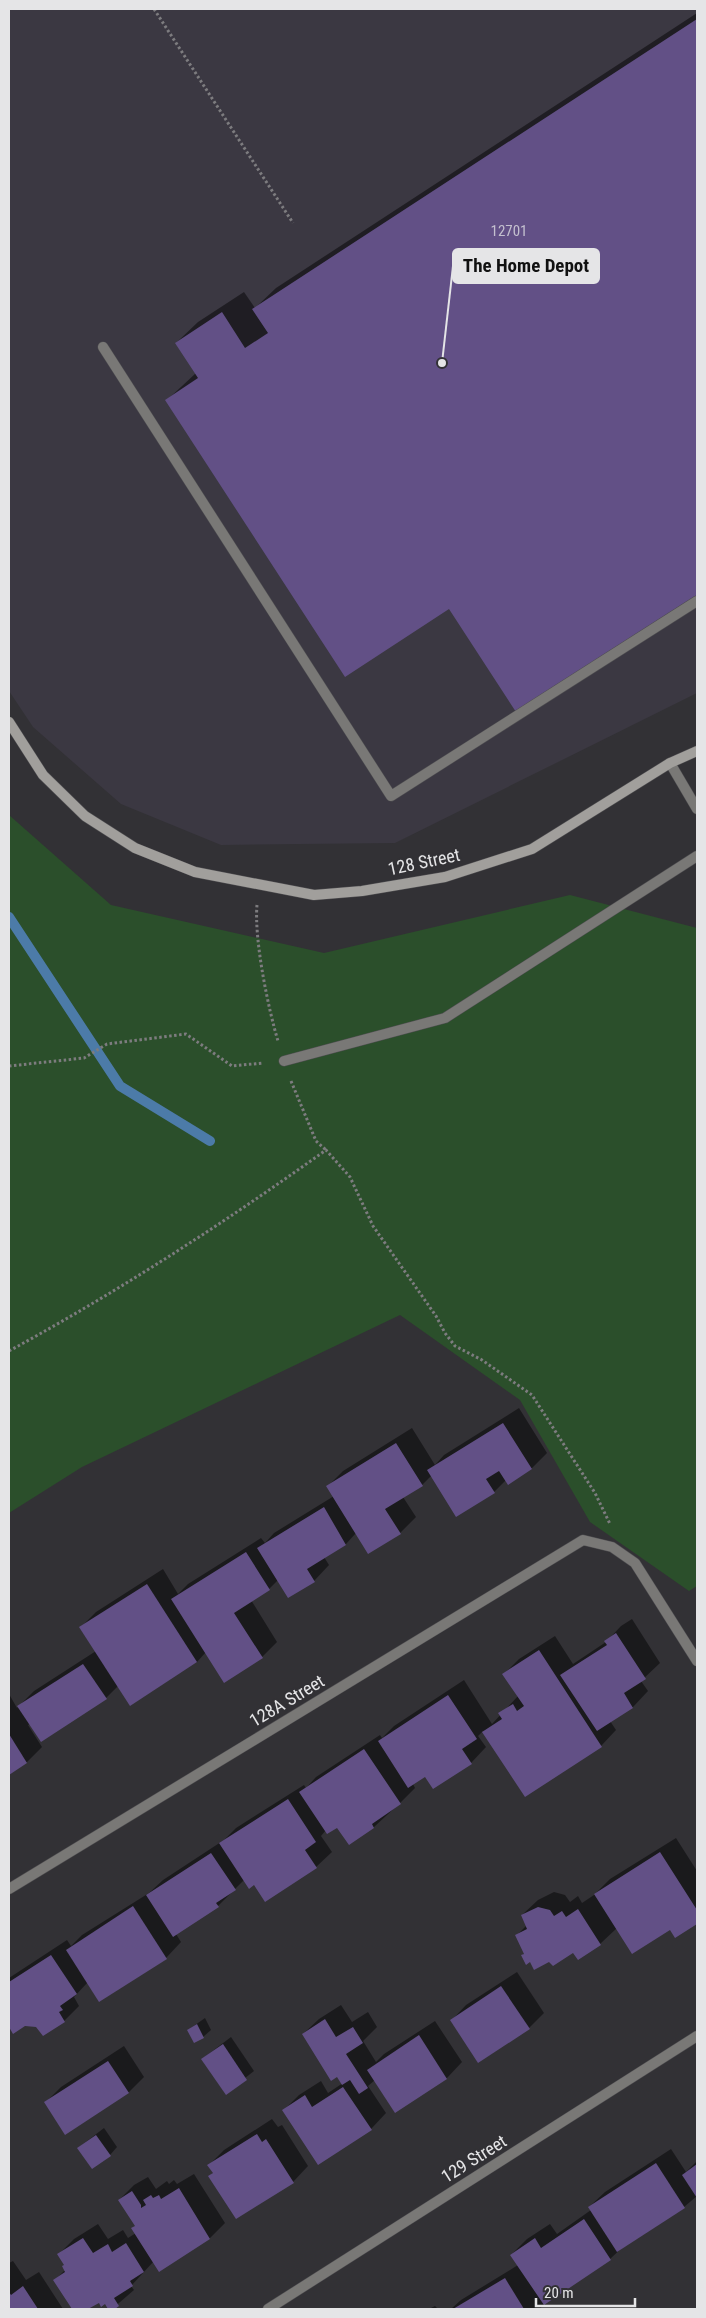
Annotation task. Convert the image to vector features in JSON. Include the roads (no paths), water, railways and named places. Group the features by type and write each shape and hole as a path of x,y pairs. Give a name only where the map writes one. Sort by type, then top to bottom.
{"main road":[{"name":"128 Street","path":"9,722 43,775 85,816 135,848 195,872 259,886 314,895 362,891 446,877 532,849 670,763 697,751"}],"street":[{"path":"103,347 391,796 697,601"},
{"path":"670,763 697,810"},
{"path":"284,1061 445,1018 697,856"},
{"name":"128A Street","path":"9,1889 583,1540 612,1547 635,1563 697,1661"},
{"name":"129 Street","path":"268,2309 697,2036"}],"waterway":[{"path":"9,917 120,1086 210,1141"}],"place":[{"name":"The Home Depot","path":"442,363"}]}
